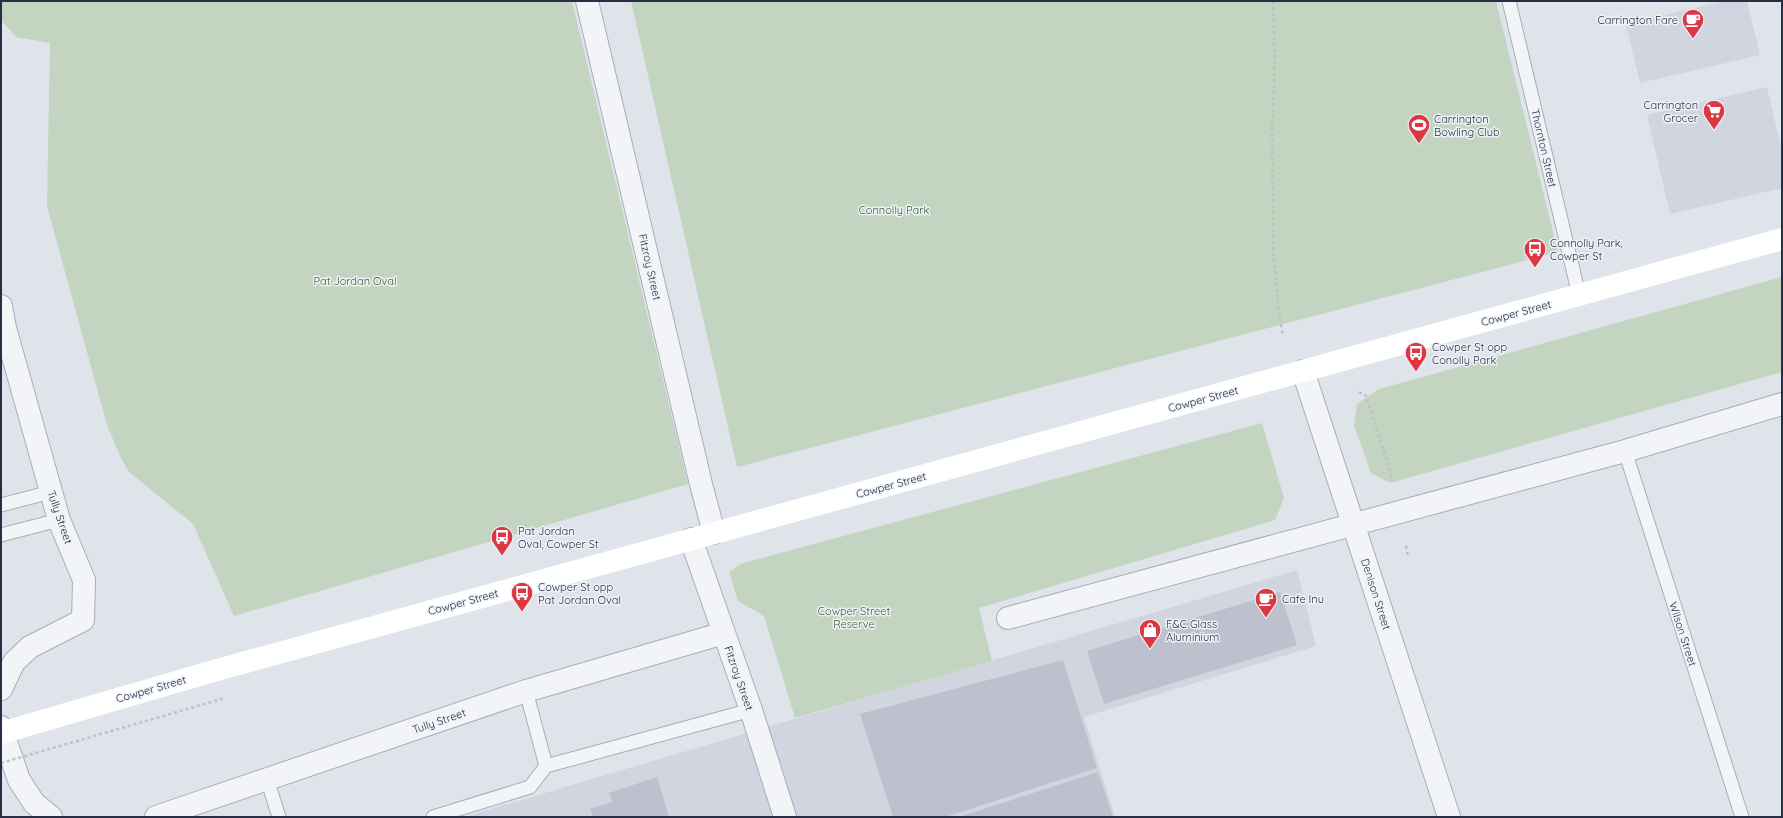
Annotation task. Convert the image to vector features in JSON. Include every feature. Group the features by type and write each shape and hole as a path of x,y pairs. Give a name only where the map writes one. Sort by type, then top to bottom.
{"main road":[{"name":"Cowper Street","path":"1,733 217,670 1782,240"}],"street":[{"name":"Fitzroy Street","path":"587,1 701,484 714,533"},
{"name":"Tully Street","path":"1,306 5,328 59,520 84,580 83,620 30,647 14,662 1,689"},
{"name":"Denison Street","path":"1302,371 1449,817"},
{"path":"1008,618 1625,451 1782,404"},
{"name":"Fitzroy Street","path":"691,539 785,817"},
{"name":"Tully Street","path":"156,817 526,691 724,634"},
{"path":"1,727 20,780 34,804 51,817"}],"lane":[{"name":"Thornton Street","path":"1509,1 1579,295"},
{"name":"Wilson Street","path":"1625,451 1742,817"},
{"path":"1,505 51,492"},
{"path":"1,535 59,520"},
{"path":"526,691 546,766"},
{"path":"433,817 530,787 546,766 750,710"},
{"path":"267,779 279,817"}],"path":[{"path":"1273,1 1275,59 1272,126 1273,249 1279,312 1283,336"},
{"path":"1359,392 1366,396 1393,480"},
{"path":"1406,546 1408,556"},
{"path":"1,763 225,698"}],"shaded area":[{"name":"Carrington Fare","path":"1725,1 1747,1 1760,55 1640,83 1626,24"},
{"name":"Carrington Grocer","path":"1767,87 1782,151 1782,188 1670,214 1647,115"},
{"path":"1297,570 1316,646 1084,717 1115,817 464,817"}],"green space":[{"name":"Pat Jordan Oval","path":"1,1 572,1 688,484 234,616 193,524 129,472 120,456 107,425 47,206 50,43 16,37 1,20"},
{"name":"Connolly Park","path":"631,1 1496,1 1558,252 737,467"},
{"path":"1782,277 1782,372 1390,483 1371,473 1354,425 1357,404 1379,389"},
{"name":"Cowper Street Reserve","path":"1262,423 1284,498 1275,520 979,608 992,661 795,718 764,616 738,601 729,572 740,564"}],"building":[{"path":"1280,592 1297,645 1104,704 1087,651"},
{"path":"1063,660 1097,768 945,817 893,817 860,714"},
{"path":"1098,772 1113,817 959,817"},
{"path":"657,777 669,817 593,817 590,809 612,802 609,793"}],"place":[{"name":"Carrington Fare","path":"1693,40"},
{"name":"Carrington Grocer","path":"1714,130"},
{"name":"Carrington Bowling Club","path":"1419,144"},
{"name":"Connolly Park, Cowper St","path":"1535,268"},
{"name":"Cowper St opp Conolly Park","path":"1416,372"},
{"name":"Pat Jordan Oval, Cowper St","path":"502,556"},
{"name":"Cowper St opp Pat Jordan Oval","path":"522,612"},
{"name":"Cafe Inu","path":"1266,618"},
{"name":"F&C Glass Aluminium","path":"1150,650"}]}
